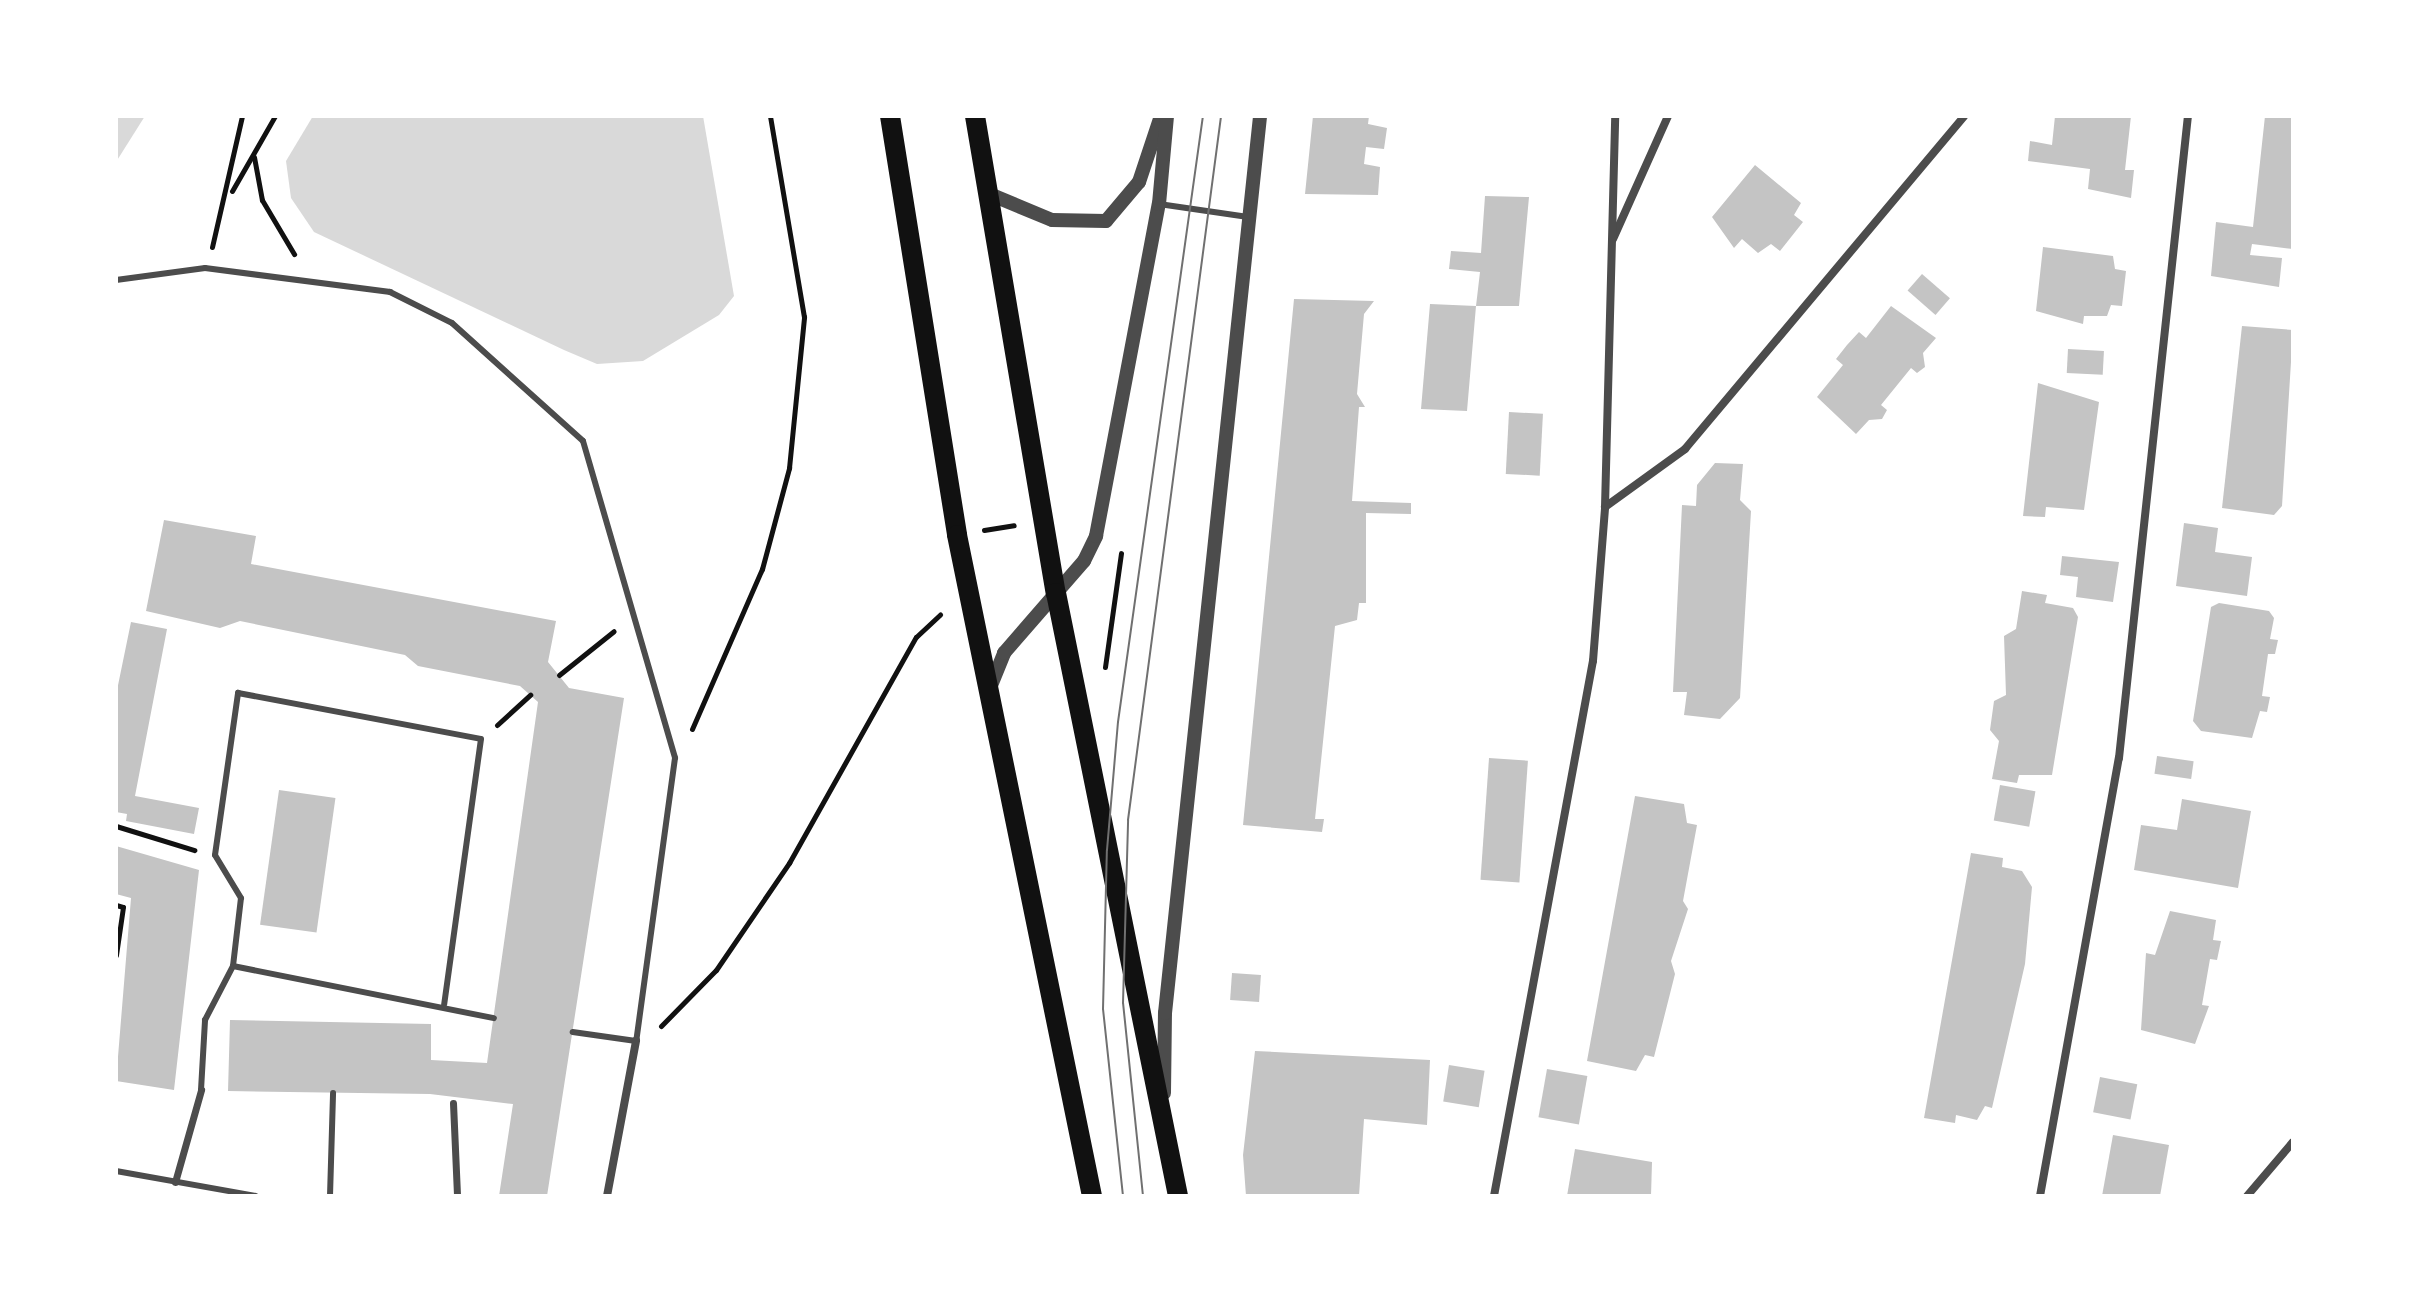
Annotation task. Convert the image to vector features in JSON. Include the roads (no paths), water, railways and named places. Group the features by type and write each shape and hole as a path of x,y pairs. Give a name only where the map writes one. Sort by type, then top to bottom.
{"main road":[{"path":"890,116 990,705 1092,1196"},
{"path":"975,116 1056,593 1178,1196"}],"street":[{"path":"990,705 1004,653 1084,561 1101,520 1159,204 1164,116"},
{"path":"987,193 1052,220 1106,221 1139,182 1164,116"},
{"path":"1165,1134 1165,1013 1260,116"},
{"path":"1494,1196 1593,661 1605,507 1615,116"},
{"path":"1611,243 1668,116"},
{"path":"1605,507 1685,449 1964,116"},
{"path":"2040,1196 2119,758 2188,116"},
{"path":"607,1196 636,1041"},
{"path":"175,1182 201,1090"},
{"path":"453,1103 457,1196"},
{"path":"2247,1196 2293,1142"}],"lane":[{"path":"1159,204 1248,217"},
{"path":"116,280 205,268 390,292 452,323 549,403 583,441 638,612 675,758 636,1041 573,1032"},
{"path":"201,1090 205,1020 233,966 241,898 215,855 238,693 481,739 444,1004"},
{"path":"233,966 444,1004 494,1018"},
{"path":"330,1196 333,1093"},
{"path":"116,1171 251,1196"}],"tram line":[{"path":"1123,1196 1103,1009 1107,850 1118,722 1203,116"},
{"path":"1143,1196 1123,1003 1128,820 1221,116"}]}
